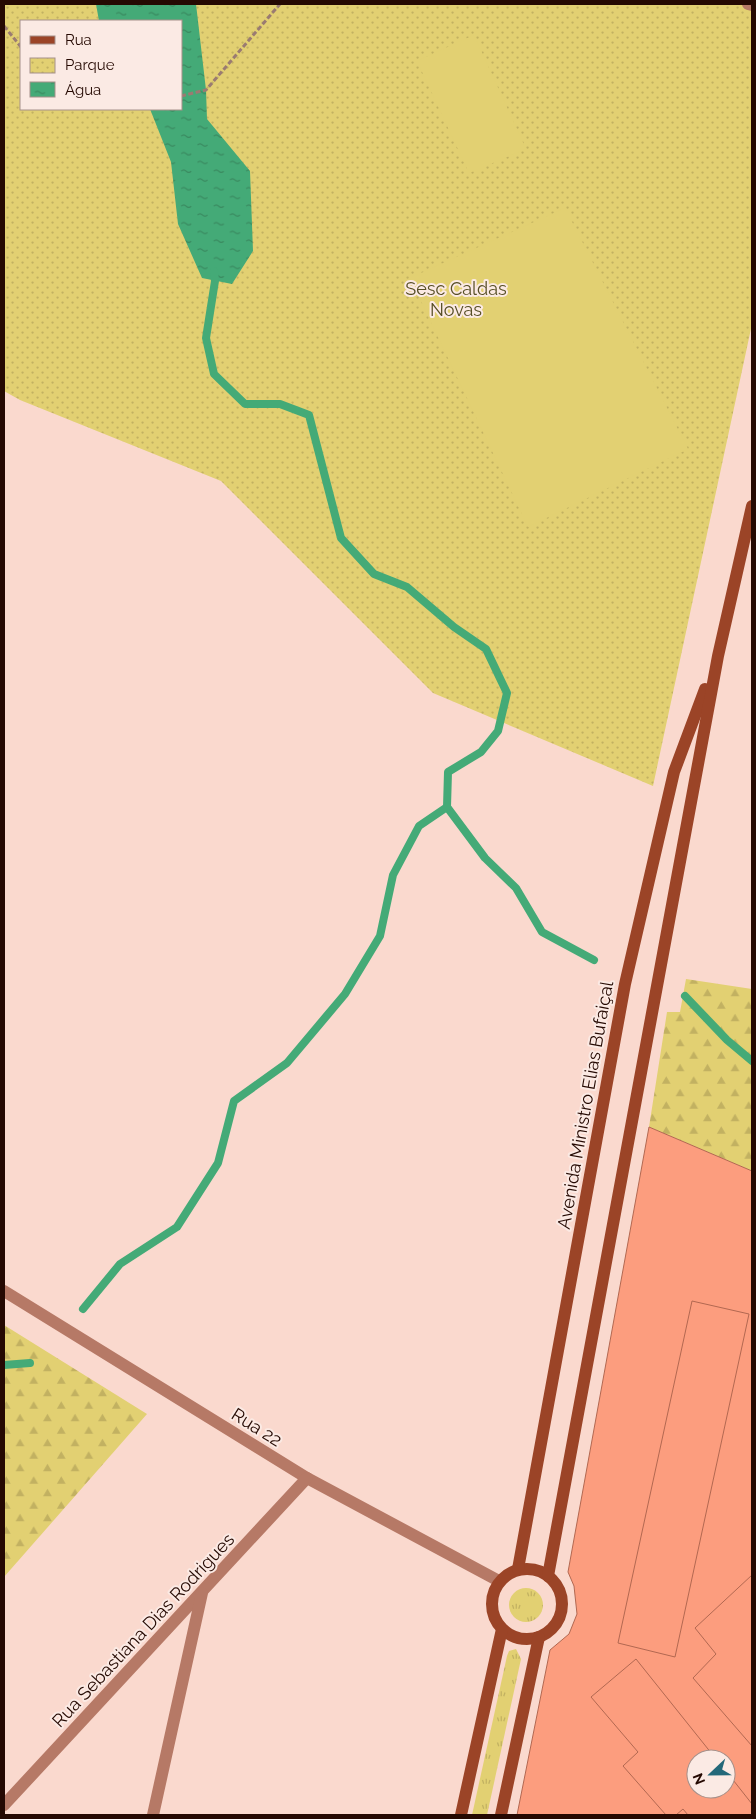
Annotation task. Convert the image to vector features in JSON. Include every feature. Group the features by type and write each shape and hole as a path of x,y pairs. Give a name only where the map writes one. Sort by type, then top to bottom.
{"main road":[{"name":"Avenida Ministro Elias Bufaiçal","path":"548,1576 718,656 752,506"},
{"name":"Avenida Ministro Elias Bufaiçal","path":"518,1569 625,984 674,772 718,656"},
{"path":"528,1568 548,1576 558,1588 562,1604 556,1624 540,1637 520,1639 502,1629 492,1611 492,1600 499,1581 518,1569 528,1568"},
{"path":"461,1815 502,1629"},
{"path":"502,1815 540,1637"}],"street":[{"path":"748,4 752,5"},
{"name":"Rua 22","path":"4,1291 306,1478 499,1581"},
{"name":"Rua Sebastiana Dias Rodrigues","path":"4,1805 306,1478"},
{"path":"153,1815 202,1592"}],"path":[{"path":"182,96 206,90 280,4"},
{"path":"4,26 20,46"}],"green space":[{"name":"Sesc Caldas Novas","path":"4,4 752,4 752,324 653,786 433,693 221,481 20,400 4,391"},
{"path":"474,35 526,149 469,173 417,61"},
{"path":"565,208 688,449 528,527 410,278"},
{"path":"686,979 752,989 752,1171 649,1127 667,1012 680,1012"},
{"path":"4,1325 147,1414 4,1577"},
{"path":"526,1588 538,1593 543,1605 538,1617 526,1622 514,1617 509,1605 514,1593"},
{"path":"516,1649 521,1659 487,1815 472,1815 507,1656 509,1651"}],"water":[{"path":"96,4 196,4 206,90 207,119 250,171 253,251 232,284 202,278 178,224 171,162 150,110 182,110 182,20 99,20"}],"building":[{"path":"649,1127 752,1171 752,1815 517,1815 550,1650 569,1634 577,1614 574,1586 568,1572"},
{"path":"692,1301 749,1314 675,1657 618,1643"},
{"path":"752,1575 752,1746 693,1678 716,1654 695,1628"},
{"path":"636,1659 708,1749 686,1749 686,1799 736,1799 736,1784 752,1804 752,1815 688,1815 683,1809 676,1815 666,1815 623,1766 638,1752 591,1697"}],"waterway":[{"path":"214,271 215,281 206,338 214,374 245,404 280,404 309,415 341,538 374,574 407,587 454,627 486,649 507,693 498,731 481,752 448,772 447,807 485,858 516,888 542,932 594,960"},
{"path":"83,1309 120,1264 177,1227 218,1163 234,1101 287,1063 345,994 380,936 393,875 419,826 447,807"},
{"path":"685,996 727,1040 752,1061"},
{"path":"4,1365 30,1363"}]}
